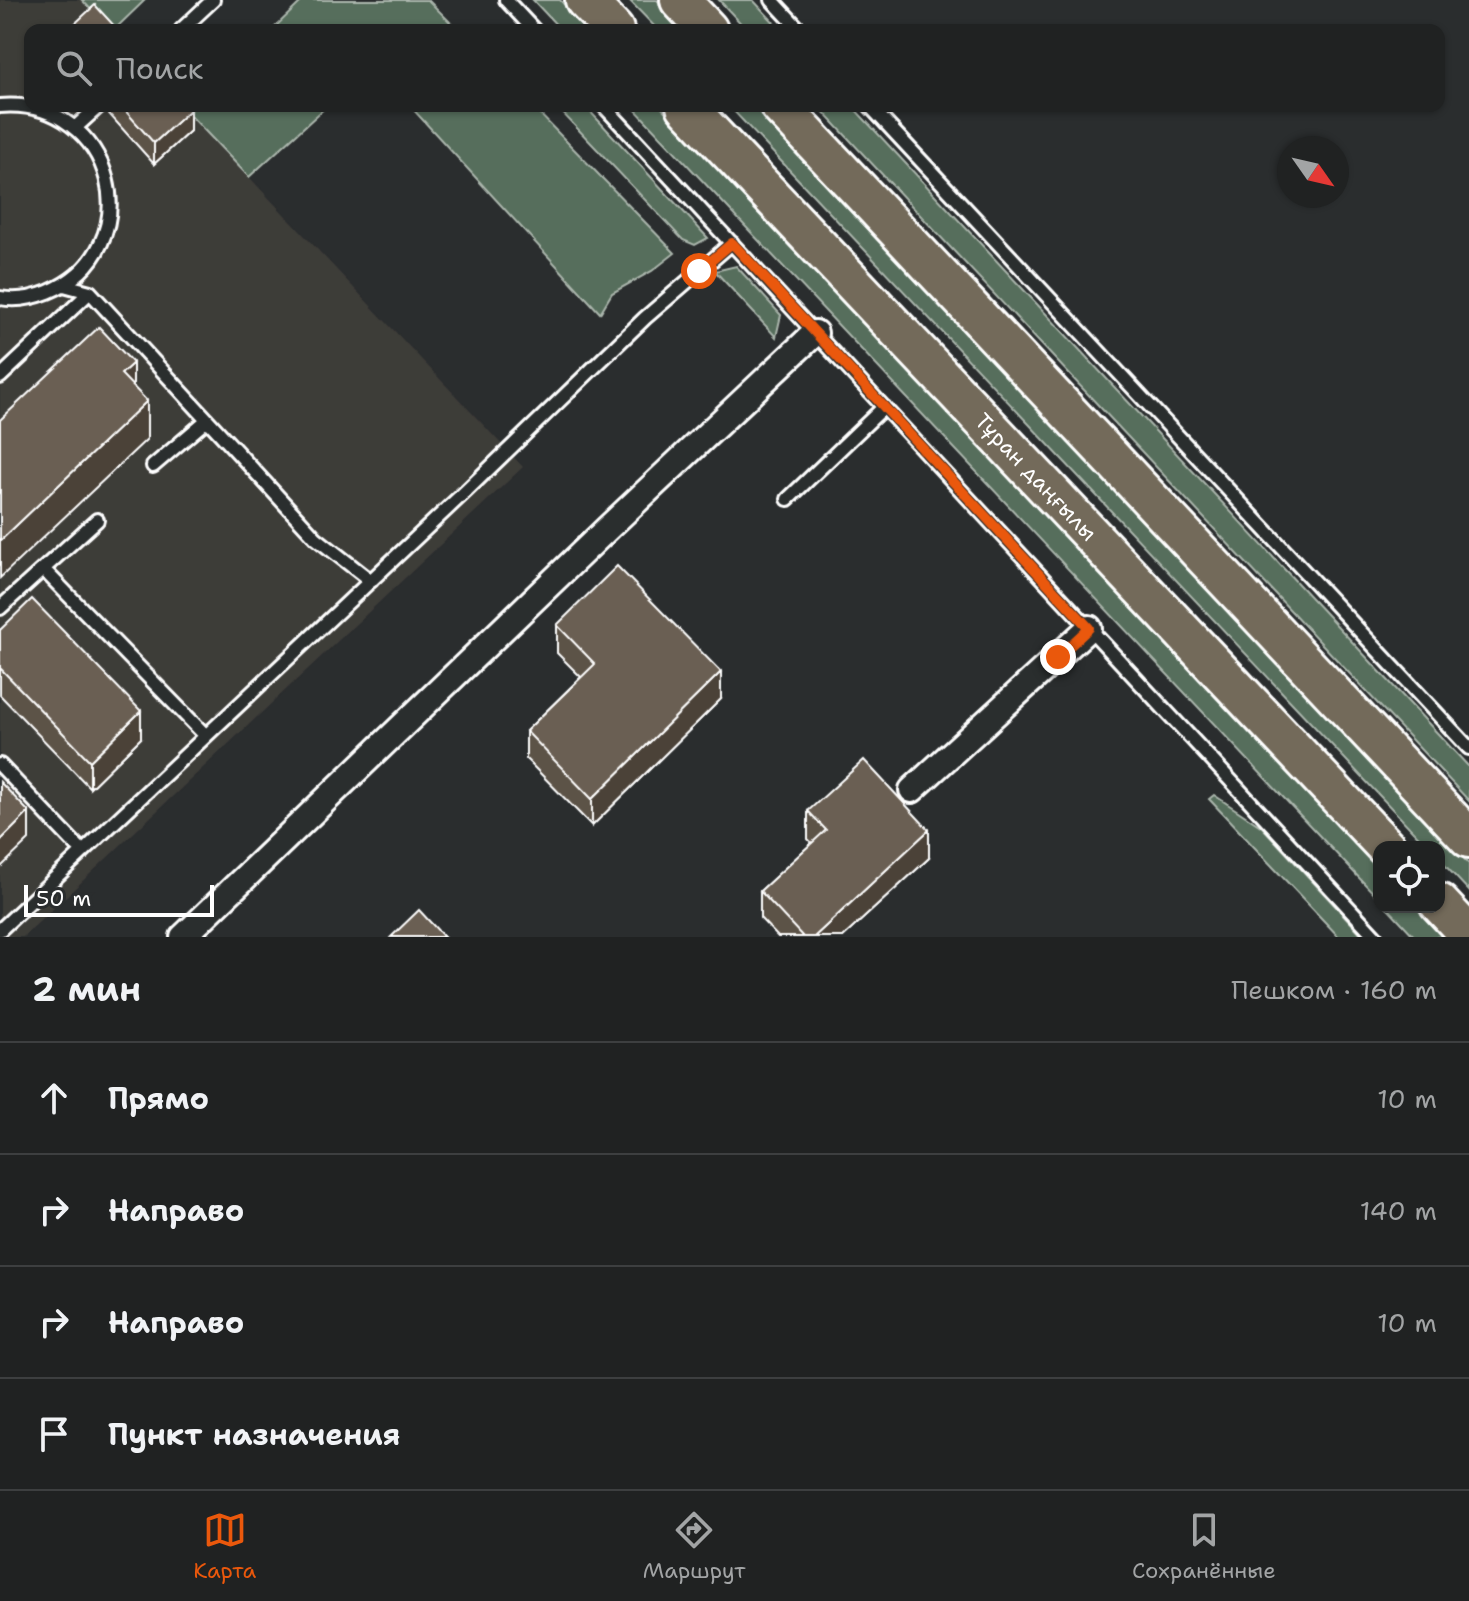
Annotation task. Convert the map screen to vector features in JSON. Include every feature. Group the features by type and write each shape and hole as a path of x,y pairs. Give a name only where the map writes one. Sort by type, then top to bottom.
{"main road":[{"path":"585,0 608,24"},
{"path":"680,0 702,24"},
{"name":"Тұран даңғылы","path":"692,112 1380,841"},
{"path":"786,112 1469,838"},
{"path":"1445,909 1469,935"}],"street":[{"path":"183,937 815,333"},
{"path":"912,790 1089,628"}],"lane":[{"path":"187,24 213,0"},
{"path":"506,0 528,24"},
{"path":"772,0 794,24"},
{"path":"0,106 24,105"},
{"path":"0,298 35,297 64,285 87,265 103,239 110,209 108,179 96,151 76,127 52,112"},
{"path":"76,127 92,112"},
{"path":"610,112 1376,937"},
{"path":"876,112 1469,748"},
{"path":"0,930 645,318 732,243"},
{"path":"64,285 90,292 316,538 371,581"},
{"path":"0,377 90,292"},
{"path":"788,499 884,407"},
{"path":"153,466 207,420"},
{"path":"0,608 97,520"},
{"path":"43,569 206,736"},
{"path":"0,765 83,852"}],"shaded area":[{"path":"0,0 82,0 104,24 24,24 24,112 188,112 523,467 23,937 0,937"}],"green space":[{"path":"82,0 145,0 120,24 104,24"},
{"path":"303,0 428,0 452,24 278,24"},
{"path":"533,0 560,0 582,24 555,24"},
{"path":"629,0 657,0 679,24 652,24"},
{"path":"719,0 753,0 775,24 741,24"},
{"path":"189,112 320,112 249,177"},
{"path":"416,112 538,112 675,253 652,271 612,293 600,313"},
{"path":"562,112 591,112 708,238 695,245 683,240"},
{"path":"638,112 666,112 1373,861 1373,893"},
{"path":"735,112 763,112 1469,864 1469,891 1445,865 1445,841 1422,841"},
{"path":"824,112 858,112 1469,767 1469,801"},
{"path":"736,266 781,315 776,337 715,271"},
{"path":"1214,795 1262,827 1364,937 1339,937 1209,799"},
{"path":"1393,913 1422,913 1445,937 1415,937"}],"building":[{"path":"95,5 112,24 74,24"},
{"path":"126,112 188,112 154,143"},
{"path":"99,327 133,363 121,374 147,401 0,541 0,420"},
{"path":"617,566 721,672 592,799 526,731 595,664 557,625"},
{"path":"32,599 141,711 90,761 0,668 0,630"},
{"path":"864,760 929,830 814,937 803,937 760,891 826,830 808,811"},
{"path":"0,782 29,812 0,841"},
{"path":"419,910 444,937 391,937"}],"route":[{"path":"699,271 732,243 1089,628 1058,657"}]}
